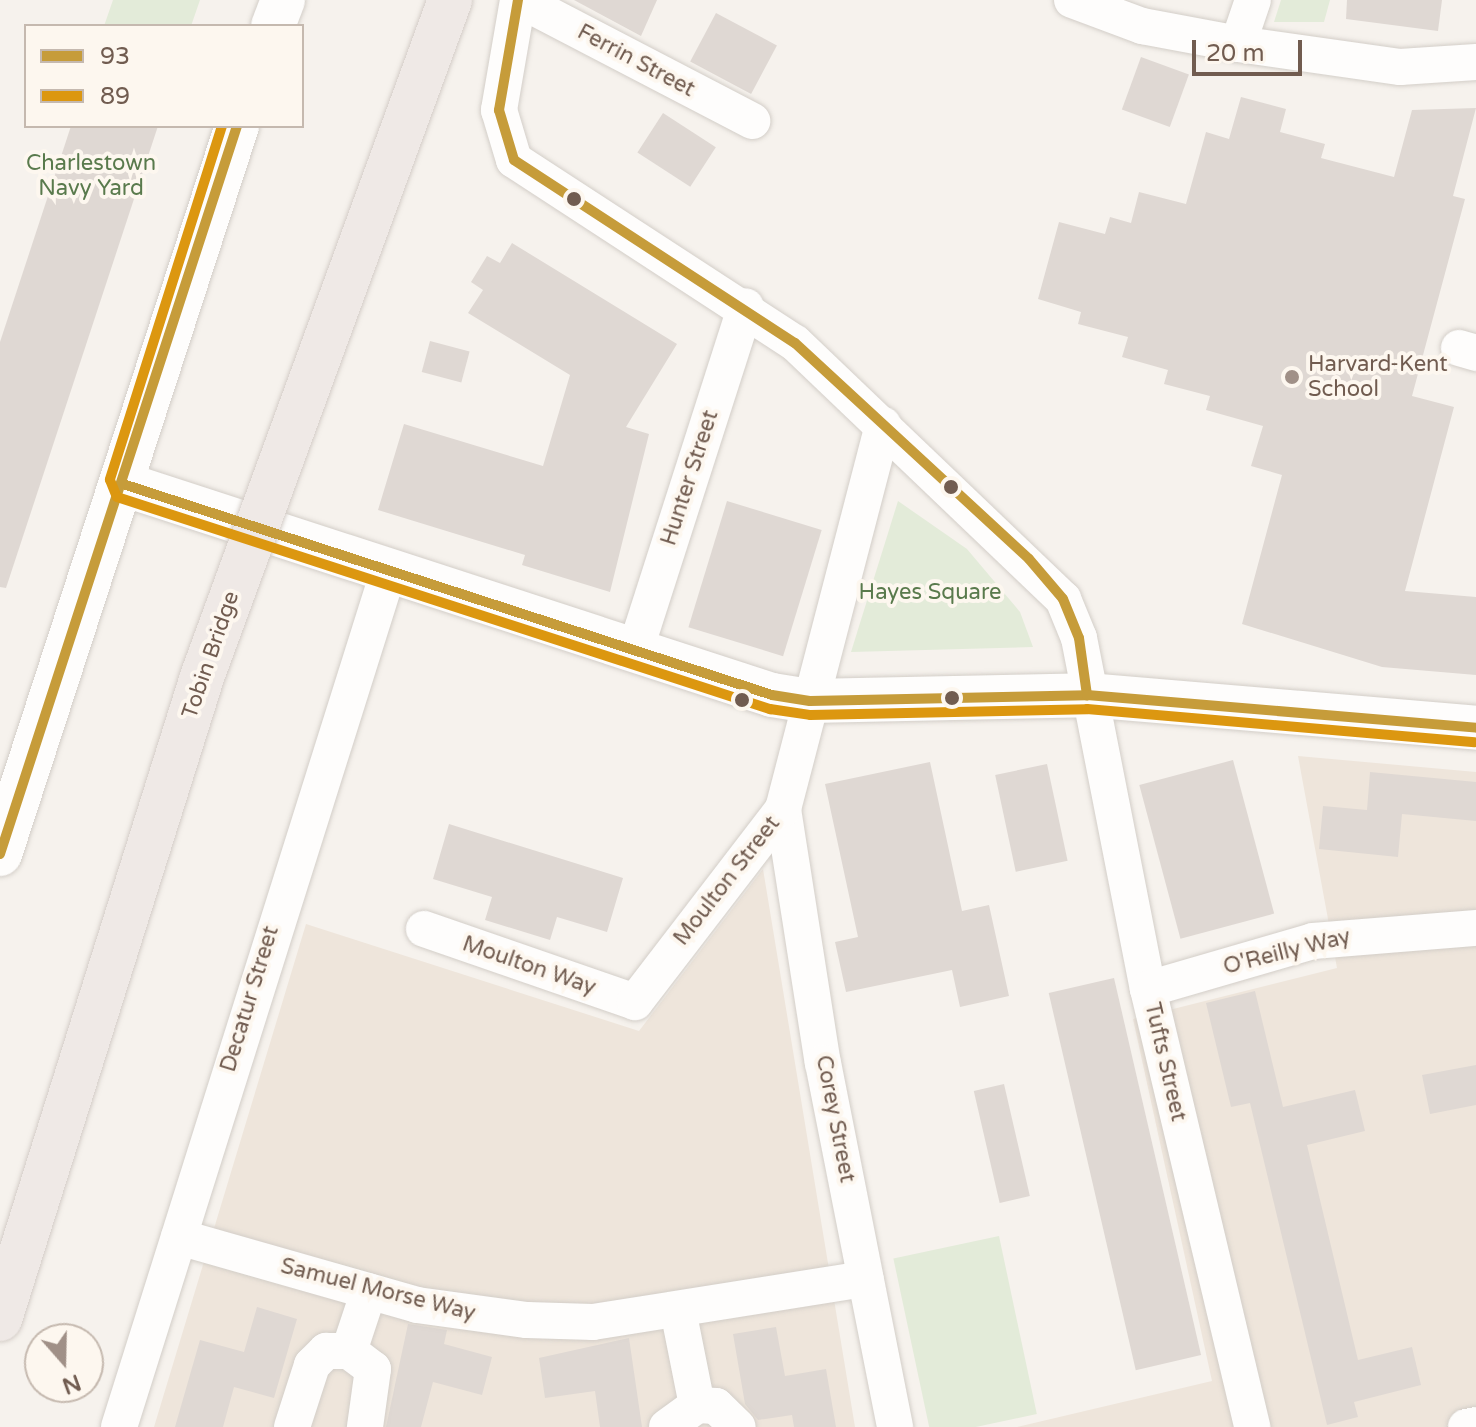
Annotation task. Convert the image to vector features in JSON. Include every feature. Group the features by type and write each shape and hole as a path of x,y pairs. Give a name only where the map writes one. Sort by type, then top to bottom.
{"highway":[{"name":"Tobin Bridge","path":"0,1317 219,625 449,0"}],"main road":[{"path":"274,24 283,0"},
{"path":"0,854 123,484 236,128"},
{"path":"123,484 388,573 635,651 810,701 1087,695 1476,728"}],"street":[{"name":"Ferrin Street","path":"519,0 752,121"},
{"name":"Tufts Street","path":"519,0 499,110 514,160 570,202 746,306 883,425 1063,599 1079,638 1087,695 1148,989 1252,1427"},
{"path":"1072,0 1142,26 1238,44 1400,67 1476,62"},
{"path":"1238,44 1253,0"},
{"name":"Hunter Street","path":"635,651 746,306"},
{"name":"Moulton Street","path":"635,1002 783,809 883,425"},
{"name":"Decatur Street","path":"119,1427 388,573"},
{"name":"Corey Street","path":"783,809 895,1427"},
{"name":"O'Reilly Way","path":"1148,989 1313,941 1476,928"},
{"name":"Moulton Way","path":"424,929 635,1002"},
{"name":"Samuel Morse Way","path":"179,1237 369,1291 472,1316 527,1320 593,1322 866,1279"},
{"path":"349,1351 369,1291"},
{"path":"678,1310 697,1405"},
{"path":"292,1427 312,1365 326,1351 349,1351 373,1369 365,1427"},
{"path":"667,1427 697,1405 716,1406 738,1427"},
{"path":"1466,1427 1476,1425"}],"shaded area":[{"path":"1298,756 1476,772 1476,1427 1017,1427 1212,1381 1133,1019 1337,968"},
{"path":"763,869 855,1427 154,1427 306,924 639,1031"}],"green space":[{"path":"113,0 200,0 192,24 105,24"},
{"path":"1281,0 1330,0 1324,22 1274,22"},
{"name":"Hayes Square","path":"898,501 967,549 1020,612 1033,647 851,652"},
{"path":"999,1236 1037,1414 976,1427 929,1427 893,1258"}],"building":[{"path":"574,0 657,0 641,36"},
{"path":"1347,0 1442,0 1438,31 1346,19"},
{"path":"716,13 777,45 751,94 690,62"},
{"path":"1141,57 1189,74 1170,127 1122,110"},
{"name":"Harvard-Kent School","path":"1241,97 1286,109 1280,132 1325,144 1321,158 1394,177 1412,110 1476,108 1453,196 1465,199 1412,396 1454,407 1405,591 1476,597 1476,675 1382,667 1242,624 1282,475 1251,466 1263,426 1206,410 1210,396 1164,384 1168,370 1122,357 1128,337 1078,324 1081,312 1038,299 1059,222 1105,234 1110,217 1131,223 1139,192 1186,204 1206,132 1229,139"},
{"path":"663,113 716,147 690,187 637,152"},
{"name":"Charlestown Navy Yard","path":"70,128 157,128 6,588 0,587 0,342"},
{"path":"512,243 677,344 626,427 649,434 610,592 522,565 525,555 378,510 404,424 543,466 570,375 468,313 483,290 471,282 487,256 500,263"},
{"path":"430,341 470,352 461,383 422,372"},
{"path":"727,501 822,530 783,656 688,627"},
{"path":"1233,760 1274,914 1180,939 1139,785"},
{"path":"930,762 962,911 989,905 1009,996 960,1007 952,970 846,992 835,942 858,937 825,784"},
{"path":"1047,764 1068,861 1016,872 995,775"},
{"path":"1370,772 1476,782 1476,821 1402,814 1398,857 1319,849 1323,806 1367,810"},
{"path":"449,824 623,878 607,932 557,917 550,940 485,920 492,897 433,879"},
{"path":"1114,978 1201,1355 1136,1370 1049,993"},
{"path":"1255,991 1283,1107 1355,1090 1365,1131 1307,1145 1358,1360 1412,1347 1421,1385 1354,1402 1358,1417 1327,1425 1250,1103 1231,1107 1206,1003"},
{"path":"1476,1065 1476,1105 1430,1114 1422,1075"},
{"path":"1004,1084 1030,1196 1000,1203 974,1091"},
{"path":"257,1307 297,1319 274,1398 234,1387 223,1427 175,1427 200,1340 244,1352"},
{"path":"408,1324 447,1330 444,1344 492,1357 482,1395 433,1382 421,1427 386,1427"},
{"path":"776,1327 785,1376 826,1369 836,1427 794,1427 792,1415 758,1420 745,1404 733,1334"},
{"path":"629,1338 642,1427 600,1427 595,1391 545,1398 539,1358"}],"transit line":[{"name":"93","path":"518,0 499,110 514,160 795,343 1029,559 1063,599 1079,638 1087,695"},
{"name":"89","path":"221,128 110,480 117,497 770,709 810,715 1087,709 1475,742"},
{"name":"93","path":"0,854 236,128"},
{"name":"93","path":"123,484 772,695 810,701 1087,695 1476,728"}],"place":[{"name":"Harvard-Kent School","path":"1292,377"}]}
